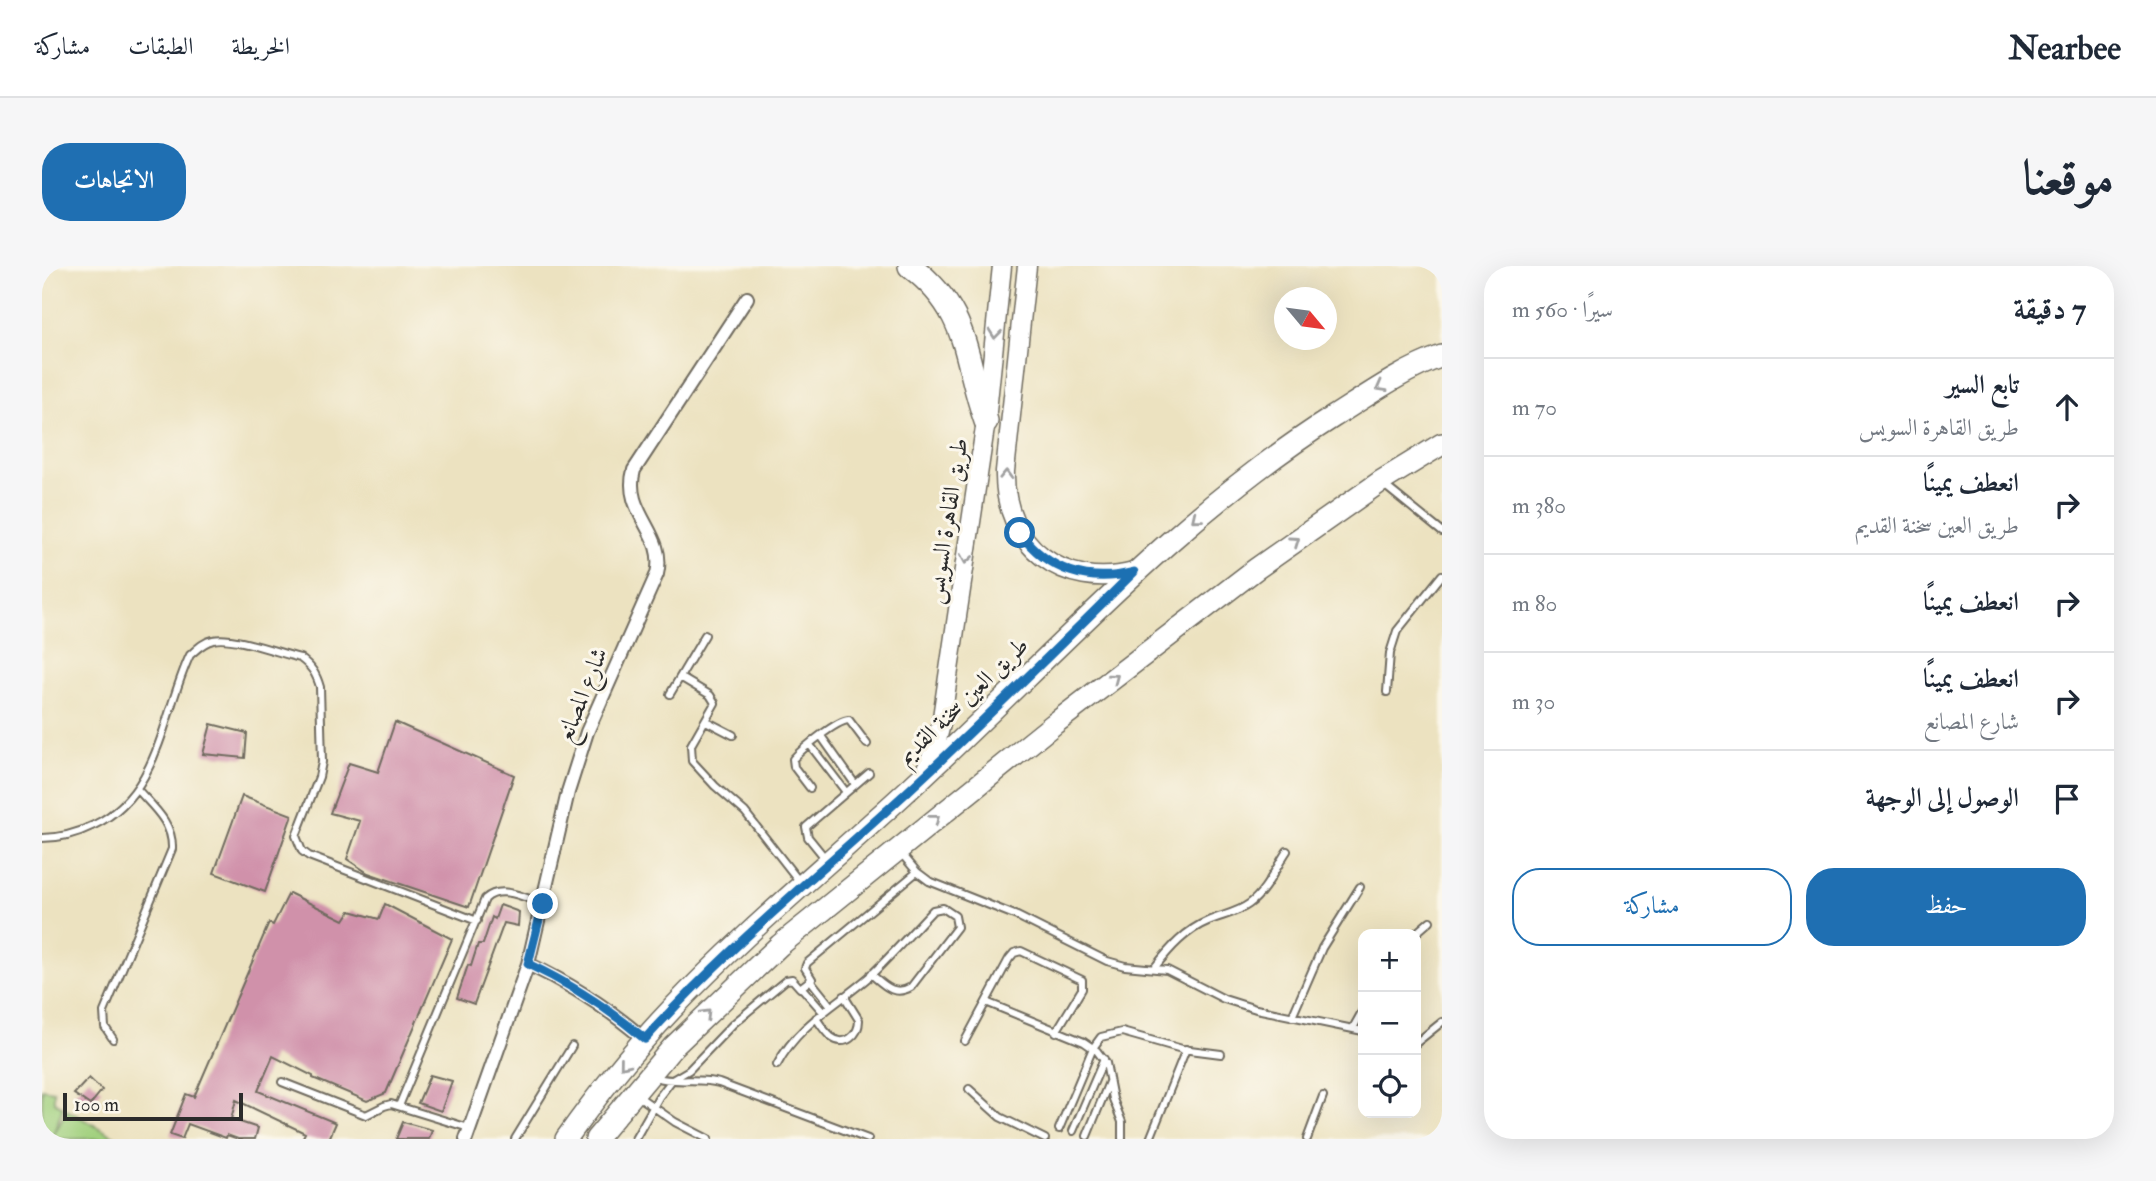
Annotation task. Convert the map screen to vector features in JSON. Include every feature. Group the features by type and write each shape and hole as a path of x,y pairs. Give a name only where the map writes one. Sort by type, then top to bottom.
{"highway":[{"path":"910,266 946,302 959,324 986,421"}],"main road":[{"name":"طريق القاهرة السويس","path":"920,779 935,748 941,724 986,421 1002,266"},
{"name":"طريق القاهرة السويس","path":"1027,266 1005,484 1010,510 1028,544 1058,567 1096,578 1134,572"},
{"name":"طريق العين سخنة القديم","path":"566,1139 645,1039 699,982 920,779 1134,572 1196,517 1286,447 1376,389 1442,356"},
{"path":"596,1139 648,1075 713,1007 780,945 897,848 1245,577 1380,482 1442,444"}],"street":[{"name":"شارع المصانع","path":"468,1134 528,964 568,792 587,732 659,566 657,544 633,501 631,480 634,470 747,298"},
{"path":"528,964 599,1002 645,1039"}],"lane":[{"path":"1380,482 1442,532"},
{"path":"1387,692 1390,653 1397,631 1442,575"},
{"path":"670,694 705,635"},
{"path":"42,838 79,832 104,820 122,807 138,790 149,770 190,655 200,645 227,639 300,658 310,665 317,675 320,687 322,747 319,777 296,836 302,851 477,921"},
{"path":"680,677 712,697 714,706 691,745 692,761 745,813 802,885"},
{"path":"810,788 793,762 796,755 842,720 849,720 867,744"},
{"path":"706,721 733,735"},
{"path":"821,736 855,784"},
{"path":"810,745 846,792"},
{"path":"829,862 808,837 806,827 869,773"},
{"path":"113,1039 105,1027 104,1012 172,849 167,824 138,790"},
{"path":"897,848 917,872 929,881 1017,916 1107,961 1125,966 1155,967 1178,974 1224,999 1256,1009 1358,1030"},
{"path":"1155,967 1175,943 1191,930 1208,920 1243,908 1254,900 1287,850"},
{"path":"831,1006 811,981 812,978 805,968 807,963 917,872"},
{"path":"1292,1017 1322,948 1360,887"},
{"path":"399,1106 485,899 498,891 543,904"},
{"path":"777,1065 792,1039 871,974 933,910 943,908 955,916 957,927 911,987 901,992 891,990 871,974"},
{"path":"1421,929 1430,921"},
{"path":"965,1041 1011,956 1017,951 1025,951 1080,978 1083,983 1075,1003 1065,1014 1056,1032"},
{"path":"635,1139 672,1080 689,1070 740,1018 786,980 792,979 823,1012"},
{"path":"802,988 811,981"},
{"path":"816,1018 835,1040 848,1040 853,1037 859,1020 844,996"},
{"path":"986,1002 1093,1048 1104,1059 1122,1122 1122,1139"},
{"path":"1353,1028 1358,1019"},
{"path":"1421,1039 1442,1022"},
{"path":"1059,1129 1093,1048 1101,1037 1122,1032 1186,1049 1221,1054"},
{"path":"515,1139 572,1046"},
{"path":"1150,1139 1186,1049"},
{"path":"1073,1131 1104,1059"},
{"path":"648,1075 672,1080 697,1079 719,1083 868,1139"},
{"path":"1087,1136 1110,1081"},
{"path":"282,1082 366,1115 384,1106 399,1106 468,1134"},
{"path":"969,1089 1000,1117 1045,1139"},
{"path":"634,1093 688,1130 708,1139"},
{"path":"1307,1139 1323,1096"}],"green space":[{"path":"42,1089 54,1091 54,1102 63,1107 52,1138 67,1110 119,1139 42,1139"}],"building":[{"path":"395,722 514,775 469,907 368,873 347,859 360,821 330,813 349,763 378,772"},
{"path":"211,724 247,733 245,758 203,754"},
{"path":"242,796 292,815 265,892 214,873"},
{"path":"289,893 344,920 350,911 379,919 385,904 452,939 386,1093 367,1101 313,1078 273,1056 258,1091 336,1123 329,1139 302,1139 305,1133 236,1100 231,1119 258,1128 255,1139 238,1139 227,1135 226,1138 188,1124 182,1139 170,1135 186,1094 194,1097 269,923 273,925"},
{"path":"500,905 519,912 518,926 504,923 474,1004 457,998 468,965 471,966 478,944 483,944 492,917 495,919"},
{"path":"430,1075 452,1081 441,1111 418,1103"},
{"path":"89,1078 102,1090 90,1105 74,1094"},
{"path":"403,1122 432,1130 429,1139 396,1139"}],"route":[{"path":"543,904 528,964 599,1002 645,1039 672,1008 761,922 920,779 1134,572 1096,578 1070,572 1047,561 1020,533"}]}
